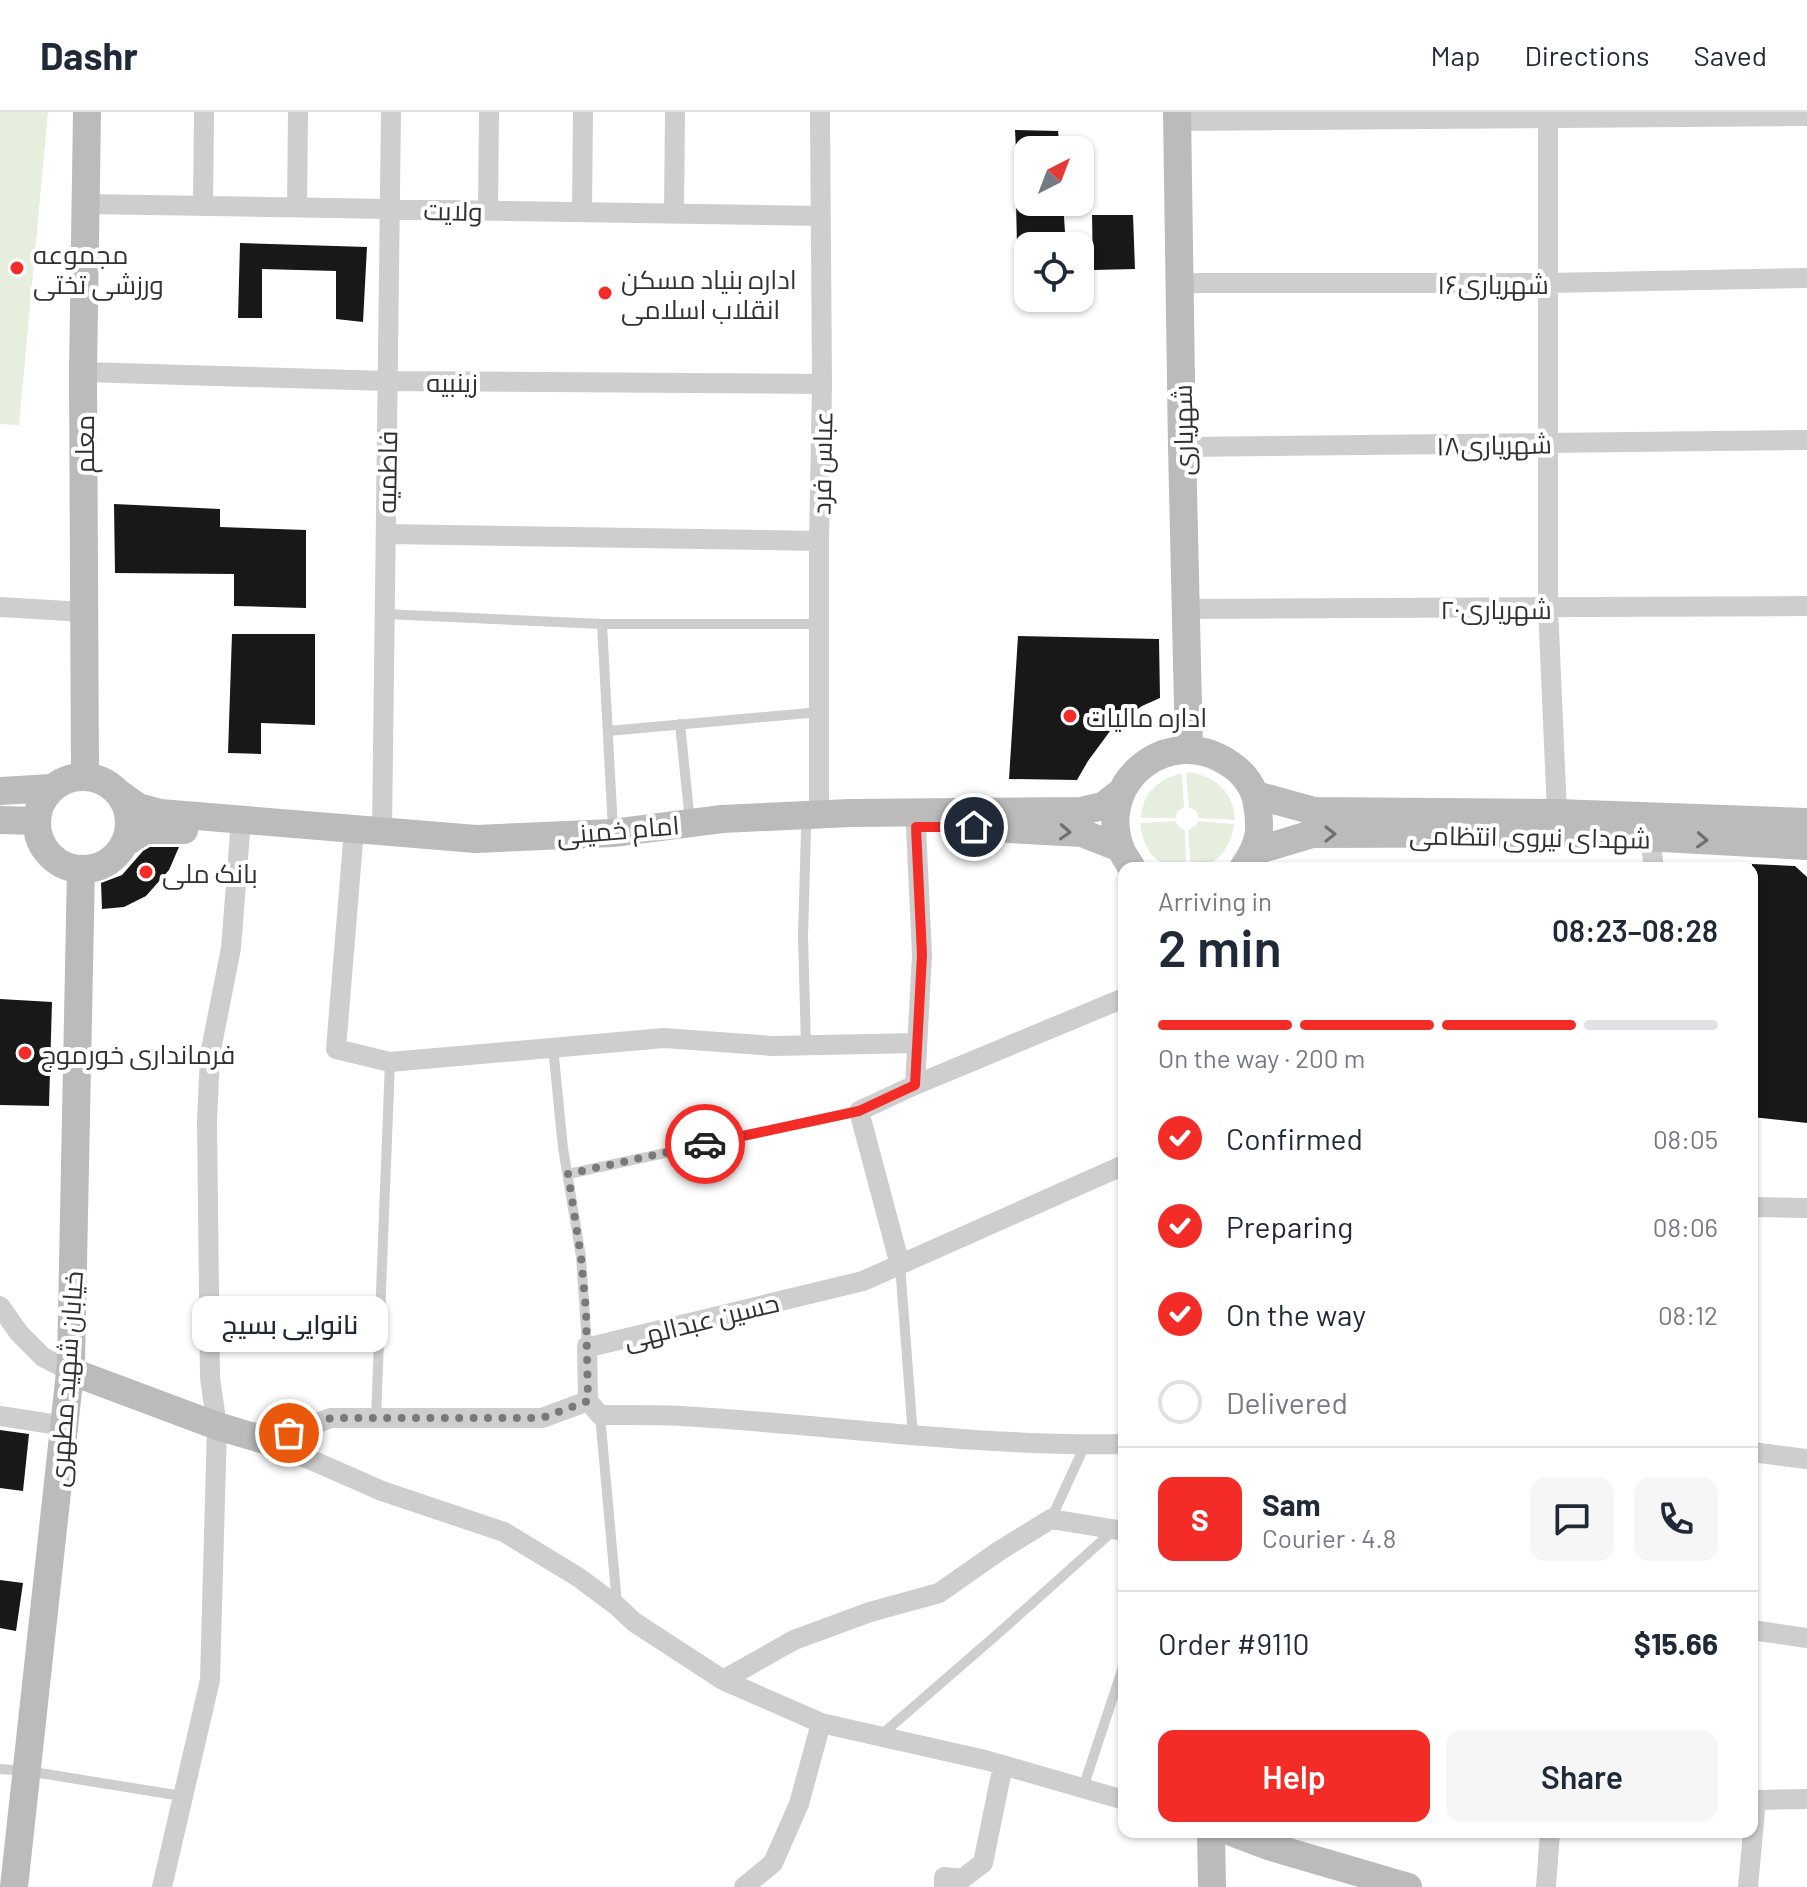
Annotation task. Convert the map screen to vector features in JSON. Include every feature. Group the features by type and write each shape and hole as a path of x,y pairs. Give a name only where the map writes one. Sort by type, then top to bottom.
{"main road":[{"name":"معلم","path":"85,777 83,372 87,112"},
{"name":"شهریاری","path":"1177,117 1189,749"},
{"path":"1126,858 1115,820 1121,792 1137,769 1161,754 1189,749 1217,755 1240,771 1256,795 1261,823 1249,860"},
{"path":"85,777 103,781 117,792 127,807 130,826 125,843 114,857 99,867 81,869 63,865 49,854 39,839 37,821 41,803 52,788 67,779 85,777"},
{"path":"0,791 52,788"},
{"name":"امام خمینی","path":"117,792 138,807 160,813 476,839 613,833 722,819 813,822 1081,811 1103,806 1121,792"},
{"name":"شهدای نیروی انتظامی","path":"1256,795 1314,811 1557,813 1806,840"},
{"path":"0,820 37,821"},
{"name":"امام خمینی","path":"125,843 145,830 240,833 476,855 615,849 813,822 849,827 974,827 1082,833 1126,858"},
{"name":"شهدای نیروی انتظامی","path":"1249,860 1312,834 1571,833 1806,840"},
{"name":"خیابان شهید مطهری","path":"14,1887 14,1770 70,1371 81,869"},
{"path":"70,1371 217,1426 268,1441"},
{"path":"1211,1838 1212,1887"},
{"path":"1247,1838 1408,1887"}],"street":[{"path":"203,206 204,112"},
{"path":"297,208 298,112"},
{"name":"فاطمیه","path":"382,832 391,112"},
{"path":"488,211 489,112"},
{"path":"582,212 583,112"},
{"path":"674,214 675,112"},
{"name":"عباس فرد","path":"813,822 820,712 820,112"},
{"path":"1548,116 1548,607 1557,813"},
{"path":"1177,117 1807,116"},
{"name":"ولایت","path":"86,204 820,216"},
{"name":"شهریاری۱۶","path":"1179,283 1547,283 1807,278"},
{"name":"زینبیه","path":"83,372 387,381 822,384"},
{"name":"شهریاری۱۸","path":"1182,447 1807,440"},
{"path":"386,534 819,541"},
{"name":"شهریاری۲۰","path":"1186,609 1807,606"},
{"path":"0,607 84,612"},
{"path":"915,1085 922,955 916,827"},
{"path":"162,1887 210,1680 217,1426 210,1378 207,1121 210,1055 231,948 240,833"},
{"path":"1650,837 1653,862"},
{"path":"353,842 336,1049 390,1062 664,1038 773,1046 917,1043"},
{"path":"900,1265 859,1111 1118,1000"},
{"name":"حسین عبدالهی","path":"594,1408 587,1346 863,1281 1118,1168"},
{"path":"1758,1207 1807,1208"},
{"path":"0,1306 19,1333 43,1357 70,1371"},
{"path":"268,1441 331,1418 542,1418 594,1408 913,1436 1118,1444"},
{"path":"0,1416 64,1426"},
{"path":"268,1441 382,1491 504,1532 578,1577 634,1622 723,1680 821,1723 1003,1765 1118,1798"},
{"path":"1758,1453 1807,1459"},
{"path":"723,1680 794,1640 870,1612 939,1593 1051,1519 1118,1530"},
{"path":"1758,1631 1807,1638"},
{"path":"744,1887 773,1863 799,1804 821,1723"},
{"path":"944,1887 944,1877 962,1879 983,1863 1003,1765"},
{"path":"1758,1800 1807,1799"},
{"path":"1546,1887 1550,1838"},
{"path":"1748,1887 1753,1838"}],"lane":[{"path":"385,614 602,624 819,624"},
{"path":"602,624 613,833"},
{"path":"608,731 820,712"},
{"path":"680,724 690,823"},
{"path":"806,1046 803,936 813,822"},
{"path":"553,1047 563,1148 581,1257 587,1346"},
{"path":"376,1418 390,1062"},
{"path":"568,1174 859,1111"},
{"path":"900,1265 913,1436"},
{"path":"594,1408 617,1606"},
{"path":"1051,1519 1085,1445"},
{"path":"880,1736 1118,1531"},
{"path":"1083,1788 1118,1682"},
{"path":"14,1770 182,1796"}],"green space":[{"name":"مجموعه ورزشی تختی","path":"0,112 48,112 19,425 0,424"},
{"path":"1186,772 1205,777 1221,786 1231,801 1235,820 1199,818 1196,811 1189,807"},
{"path":"1182,773 1184,807 1175,818 1141,818 1145,801 1153,788"},
{"path":"1175,821 1185,830 1186,862 1161,862 1153,856 1144,842 1140,823"},
{"path":"1199,821 1234,824 1226,848 1212,862 1191,862 1188,830"}],"building":[{"path":"1015,130 1058,131 1059,136 1015,136"},
{"path":"1094,215 1133,215 1135,269 1094,270"},
{"path":"1016,216 1064,216 1065,232 1017,232"},
{"path":"240,243 367,247 363,322 336,319 336,271 262,269 262,318 238,318"},
{"path":"114,504 220,509 220,527 306,530 306,608 234,606 234,574 115,573"},
{"path":"232,634 315,634 315,725 261,723 261,754 228,753"},
{"name":"اداره مالیات","path":"1018,636 1159,639 1160,698 1142,706 1113,727 1077,780 1009,779"},
{"name":"بانک ملی","path":"150,847 179,847 169,870 146,896 124,907 102,909 101,883 122,875"},
{"path":"1758,864 1795,866 1807,877 1807,1123 1758,1118"},
{"name":"فرمانداری خورموج","path":"0,999 52,1002 49,1106 0,1105"},
{"path":"0,1430 29,1434 23,1491 0,1488"},
{"path":"0,1580 23,1583 16,1631 0,1628"}],"way so far":[{"path":"289,1433 331,1418 542,1418 588,1401 586,1310 568,1174 705,1144"}],"place":[{"name":"مجموعه ورزشی تختی","path":"17,268"},
{"name":"اداره بنیاد مسکن انقلاب اسلامی","path":"605,293"},
{"name":"اداره مالیات","path":"1070,716"},
{"name":"بانک ملی","path":"146,872"},
{"name":"فرمانداری خورموج","path":"25,1053"},
{"name":"نانوایی بسیج","path":"289,1433"}],"route":[{"path":"705,1144 859,1111 915,1085 922,955 916,827 974,827"}]}
